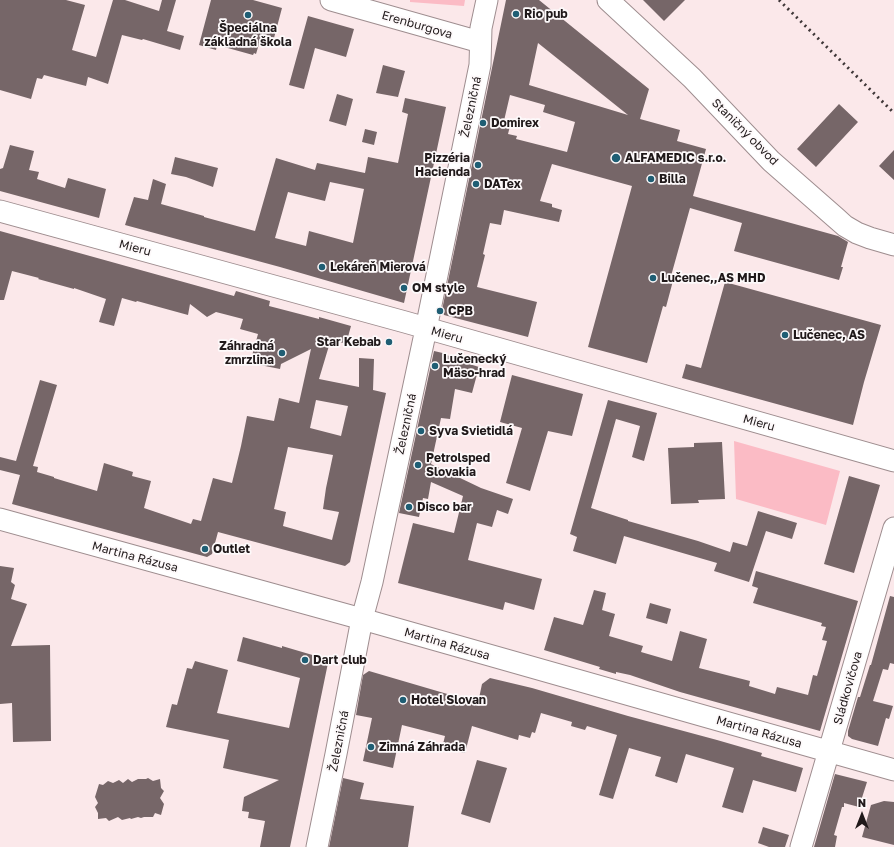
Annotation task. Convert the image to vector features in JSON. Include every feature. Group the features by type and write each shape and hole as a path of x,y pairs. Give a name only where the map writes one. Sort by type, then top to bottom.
{"street":[{"name":"Erenburgova","path":"331,0 480,42"},
{"name":"Železničná","path":"317,847 362,619 372,582 426,329 480,65 481,28 487,0"},
{"name":"Staničný obvod","path":"608,0 692,78 771,160 845,226 857,233 894,245"},
{"name":"Mieru","path":"0,211 894,460"},
{"name":"Martina Rázusa","path":"0,519 362,619 894,770"},
{"name":"Sládkovičova","path":"801,847 894,528"}],"shaded area":[{"path":"410,0 465,0 464,6 410,2"},
{"path":"734,441 840,471 826,525 736,499"}],"building":[{"path":"0,0 66,0 85,5 72,50 96,57 113,0 125,0 159,11 162,0 176,0 167,31 184,36 180,50 143,39 122,35 108,84 88,77 86,86 44,75 42,79 37,78 31,99 0,90"},
{"path":"211,0 253,0 282,8 274,38 262,34 256,54 254,53 253,55 217,45 216,50 199,45"},
{"path":"506,0 539,0 649,89 640,119 680,130 677,141 706,149 693,196 838,236 848,242 839,280 734,251 742,223 690,208 671,276 674,277 666,307 663,306 647,363 588,347 632,186 552,164 540,201 552,204 552,207 562,210 559,222 504,210 501,225 490,223 483,254 485,255 477,287 537,302 528,337 444,315 442,310","holes":["538,43 628,115 529,85","510,95 545,105 543,112 575,122 567,152 516,139 517,136 508,134 510,126 503,125"]},
{"path":"643,0 685,0 664,21"},
{"path":"308,16 354,29 346,57 315,48 304,89 289,85"},
{"path":"383,65 405,71 398,97 376,93"},
{"path":"337,94 353,99 346,126 329,121"},
{"path":"405,98 446,107 404,303 280,267 125,225 134,197 148,200 153,179 166,184 161,204 255,231 276,158 315,170 317,163 365,173 368,157 398,163 408,114 402,112","holes":["330,182 364,189 353,243 309,231 306,246 275,238 288,192 325,201"]},
{"path":"839,104 858,122 816,167 797,149"},
{"path":"365,129 377,132 374,145 362,142"},
{"path":"10,145 34,151 29,170 39,172 37,179 65,188 68,178 106,189 99,218 0,191 0,169 3,168"},
{"path":"894,150 894,180 879,166"},
{"path":"175,157 218,168 213,187 186,177 171,174"},
{"path":"0,231 234,296 236,291 270,301 269,306 351,326 346,344 331,339 319,379 359,387 359,358 374,359 373,390 386,393 350,562 345,566 218,532 212,554 207,557 12,504 20,475 0,470 0,457 16,461 40,380 57,385 33,466 38,467 37,472 97,491 104,463 133,472 132,476 151,481 144,508 191,524 193,519 201,521 213,478 232,483 247,416 274,421 279,398 299,403 311,349 281,364 280,369 250,363 258,334 240,329 243,319 216,312 207,317 190,304 188,315 122,298 114,326 99,322 106,299 74,288 12,271 4,300 0,300","holes":["316,400 348,406 341,436 310,428","288,447 333,455 323,509 339,512 332,540 283,526 286,512 274,509"]},
{"path":"725,282 881,325 853,425 682,378 686,364 701,368"},
{"path":"434,351 447,354 446,355 479,367 472,393 455,389 450,419 441,418 431,464 481,488 513,499 508,514 497,510 492,527 477,523 468,560 542,579 534,610 505,602 503,610 398,583 413,523 454,533 463,496 431,482 428,499 423,498 419,517 399,513"},
{"path":"512,375 583,394 572,436 548,431 530,491 506,483 522,428 500,422"},
{"path":"608,400 657,413 644,461 632,457 640,426 616,419 591,508 628,521 698,541 730,552 733,542 747,546 758,511 797,523 792,539 766,531 749,582 714,571 717,563 624,536 616,564 573,551 577,537 570,534"},
{"path":"722,442 725,499 698,500 699,503 671,504 668,448 694,447 694,443"},
{"path":"849,476 880,485 854,573 824,564"},
{"path":"0,566 14,568 11,582 15,585 11,599 27,604 11,646 50,645 51,741 13,742 12,703 0,704"},
{"path":"756,571 858,601 820,731 680,692 630,675 616,672 616,674 599,669 600,667 544,650 554,617 583,625 594,590 606,593 602,610 615,614 609,636 643,646 641,652 672,661 680,631 707,639 699,668 750,681 749,686 775,694 777,687 808,695 813,675 817,676 827,641 822,640 826,627 821,626 822,623 753,603 758,588 752,586"},
{"path":"890,596 894,597 894,664 890,663 888,670 883,669 873,701 893,706 889,719 886,718 878,746 852,739 848,736 848,731 858,697 860,697 871,665"},
{"path":"650,603 671,609 667,624 646,618"},
{"path":"243,637 282,648 282,646 326,659 328,663 290,847 260,847 265,821 248,818 249,812 242,811 244,797 279,780 223,768 229,740 166,727 172,704 177,705 187,668 192,669 195,661 228,670 217,713 289,728 300,678 237,661"},
{"path":"369,671 478,703 482,684 490,678 532,688 717,740 762,753 761,756 803,768 796,792 753,780 743,813 722,807 734,768 686,754 677,783 655,776 661,757 629,748 613,799 599,795 617,735 587,726 585,730 571,726 572,722 541,713 535,733 532,732 530,738 519,735 518,740 472,726 465,753 442,748 445,736 402,725 393,768 363,761 372,718 356,715 363,675"},
{"path":"477,760 507,768 490,823 461,814"},
{"path":"835,774 867,782 859,807 844,803 844,807 842,807 834,835 837,836 835,847 814,847"},
{"path":"148,778 153,781 160,779 161,788 164,791 160,798 164,804 161,815 155,813 153,817 138,817 122,820 118,817 109,821 106,818 98,819 98,813 95,807 98,803 95,797 99,784 103,785 108,781 113,783 119,780 123,783 128,779 132,782 138,779"},
{"path":"343,778 364,783 360,799 414,806 408,847 329,847"},
{"path":"884,801 894,802 894,845 862,837 871,805"},
{"path":"763,827 789,835 785,847 769,847 758,843"}],"railway":[{"path":"779,0 894,113"}],"place":[{"name":"Rio pub","path":"516,14"},
{"name":"Špeciálna základná škola","path":"248,15"},
{"name":"Domirex","path":"483,123"},
{"name":"ALFAMEDIC s.r.o.","path":"616,158"},
{"name":"Pizzéria Hacienda","path":"478,165"},
{"name":"Billa","path":"651,179"},
{"name":"DATex","path":"476,184"},
{"name":"Lekáreň Mierová","path":"322,267"},
{"name":"Lučenec,,AS MHD","path":"653,278"},
{"name":"OM style","path":"404,288"},
{"name":"CPB","path":"440,311"},
{"name":"Lučenec, AS","path":"785,335"},
{"name":"Star Kebab","path":"389,342"},
{"name":"Záhradná zmrzlina","path":"282,353"},
{"name":"Lučenecký Mäso-hrad","path":"435,366"},
{"name":"Syva Svietidlá","path":"421,431"},
{"name":"Petrolsped Slovakia","path":"418,465"},
{"name":"Disco bar","path":"409,507"},
{"name":"Outlet","path":"205,549"},
{"name":"Dart club","path":"305,660"},
{"name":"Hotel Slovan","path":"403,700"},
{"name":"Zimná Záhrada","path":"371,747"}]}
